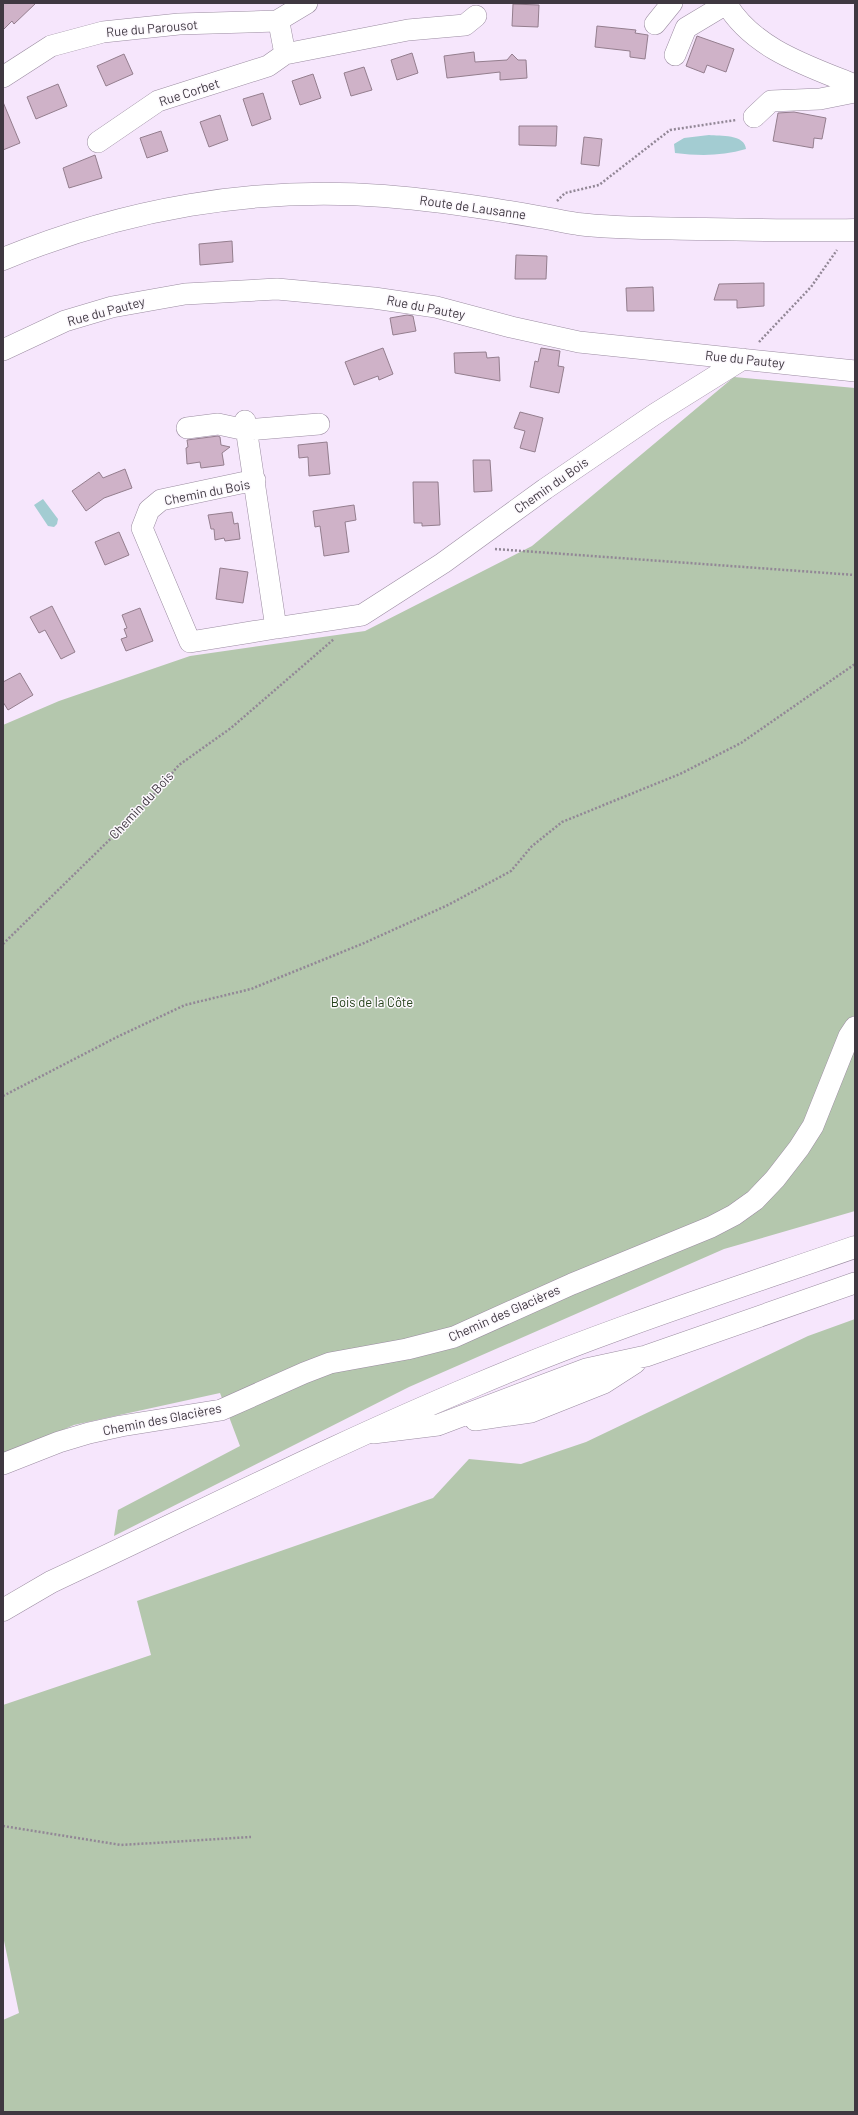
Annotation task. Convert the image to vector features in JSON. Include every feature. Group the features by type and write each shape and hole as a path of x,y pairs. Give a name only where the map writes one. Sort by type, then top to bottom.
{"main road":[{"name":"Route de Lausanne","path":"3,259 32,247 93,227 164,209 208,202 286,195 385,196 436,201 577,224 658,228 853,230"},
{"name":"Route de Lausanne","path":"3,269 46,251 93,227"},
{"path":"3,1610 51,1582 364,1434 477,1384 580,1343 855,1247"},
{"path":"3,1598 51,1582"}],"street":[{"name":"Rue du Parousot","path":"3,77 51,46 103,32 179,24 277,20 307,3"},
{"path":"655,24 672,3"},
{"path":"675,55 686,28 726,3 743,27 788,57 855,85"},
{"name":"Rue Corbet","path":"98,142 158,101 268,66 285,54 408,30 465,25 476,16"},
{"path":"277,20 285,54"},
{"path":"754,117 771,101 820,98 855,92"},
{"name":"Rue du Pautey","path":"3,350 65,321 112,307 185,294 277,289 374,298 436,307 511,327 579,342 855,370"},
{"name":"Chemin du Bois","path":"276,628 254,480 161,500 149,510 142,528 190,642 362,615 465,547 655,414 743,359"},
{"path":"187,428 218,424 245,426 319,424"},
{"path":"245,426 254,480"},
{"name":"Chemin des Glacières","path":"3,1464 59,1442 89,1433 128,1424 221,1410 330,1363 407,1349 454,1337 565,1287 711,1227 734,1215 755,1200 775,1179 799,1148 813,1126 849,1036 855,1027"},
{"path":"364,1434 438,1425 586,1369 646,1356 855,1283"}],"path":[{"path":"539,217 565,193 599,185 670,130 754,117"},
{"path":"743,359 811,287 853,230"},
{"path":"465,547 855,575"},
{"name":"Chemin du Bois","path":"3,944 142,808 179,765 231,728 338,636"},
{"path":"3,1096 117,1037 186,1005 251,989 362,944 448,905 511,871 532,846 562,822 680,774 741,743 855,664"},
{"path":"3,1826 121,1845 252,1837"}],"green space":[{"name":"Bois de la Côte","path":"734,377 855,388 855,1211 724,1249 409,1387 114,1536 118,1510 240,1446 220,1393 74,1425 3,1456 3,725 59,701 190,656 365,631 532,546"},
{"path":"855,1319 855,2112 3,2112 3,2020 19,2013 3,1936 3,1705 151,1655 137,1601 433,1498 469,1459 521,1464 586,1442 808,1336"}],"shaded area":[{"path":"709,135 737,138 745,144 746,149 711,155 675,153 674,144 684,138"},
{"path":"43,499 58,519 57,524 54,527 48,526 34,505"}],"building":[{"path":"3,3 36,3 14,24 12,21 3,30"},
{"path":"513,4 539,5 538,27 512,26"},
{"path":"597,26 636,30 635,33 648,35 645,59 630,57 630,51 595,47"},
{"path":"697,36 734,49 726,72 707,65 704,73 686,66"},
{"path":"474,52 475,62 507,60 512,54 518,60 526,60 527,78 500,80 500,72 447,78 444,56"},
{"path":"412,53 418,73 397,80 391,60"},
{"path":"124,54 133,74 106,86 97,66"},
{"path":"364,67 372,90 351,96 344,73"},
{"path":"313,74 321,98 300,105 292,81"},
{"path":"58,84 67,106 36,119 27,97"},
{"path":"263,93 271,119 252,126 243,99"},
{"path":"3,102 20,143 3,150"},
{"path":"794,112 826,118 822,139 814,138 813,148 773,141 778,113"},
{"path":"220,115 228,140 209,147 200,122"},
{"path":"519,126 557,126 556,146 519,145"},
{"path":"161,131 168,151 147,158 140,138"},
{"path":"584,137 602,139 599,166 581,164"},
{"path":"95,155 102,178 69,188 63,168"},
{"path":"232,241 233,262 200,265 199,244"},
{"path":"516,255 547,256 546,279 515,279"},
{"path":"764,283 764,306 737,308 737,300 714,300 719,284"},
{"path":"653,287 654,311 627,311 626,288"},
{"path":"407,315 413,316 416,331 393,335 390,318"},
{"path":"383,348 393,374 379,380 378,376 354,385 345,362"},
{"path":"541,348 560,351 558,366 564,367 559,393 530,387 535,361 538,362"},
{"path":"486,352 487,358 499,357 500,381 455,373 454,353"},
{"path":"520,412 543,418 535,452 520,448 525,431 514,428"},
{"path":"220,437 221,445 230,447 222,453 224,465 201,468 200,462 187,464 187,440"},
{"path":"327,442 330,474 309,476 308,457 299,458 298,445"},
{"path":"473,460 490,460 492,491 474,492"},
{"path":"125,469 132,488 104,498 86,511 72,491 99,472 103,478"},
{"path":"413,482 438,482 440,525 422,526 422,523 414,523"},
{"path":"354,505 356,520 345,522 349,552 324,556 320,526 315,527 313,511"},
{"path":"232,512 234,524 238,523 240,539 225,541 224,538 215,540 214,529 211,529 208,515"},
{"path":"119,532 129,555 105,565 95,542"},
{"path":"220,568 248,572 243,603 216,599"},
{"path":"52,606 75,652 61,659 45,630 39,633 30,617"},
{"path":"140,608 153,641 126,651 121,639 127,637 124,629 127,628 122,615"},
{"path":"20,673 33,695 8,710 3,702 3,682"}]}
